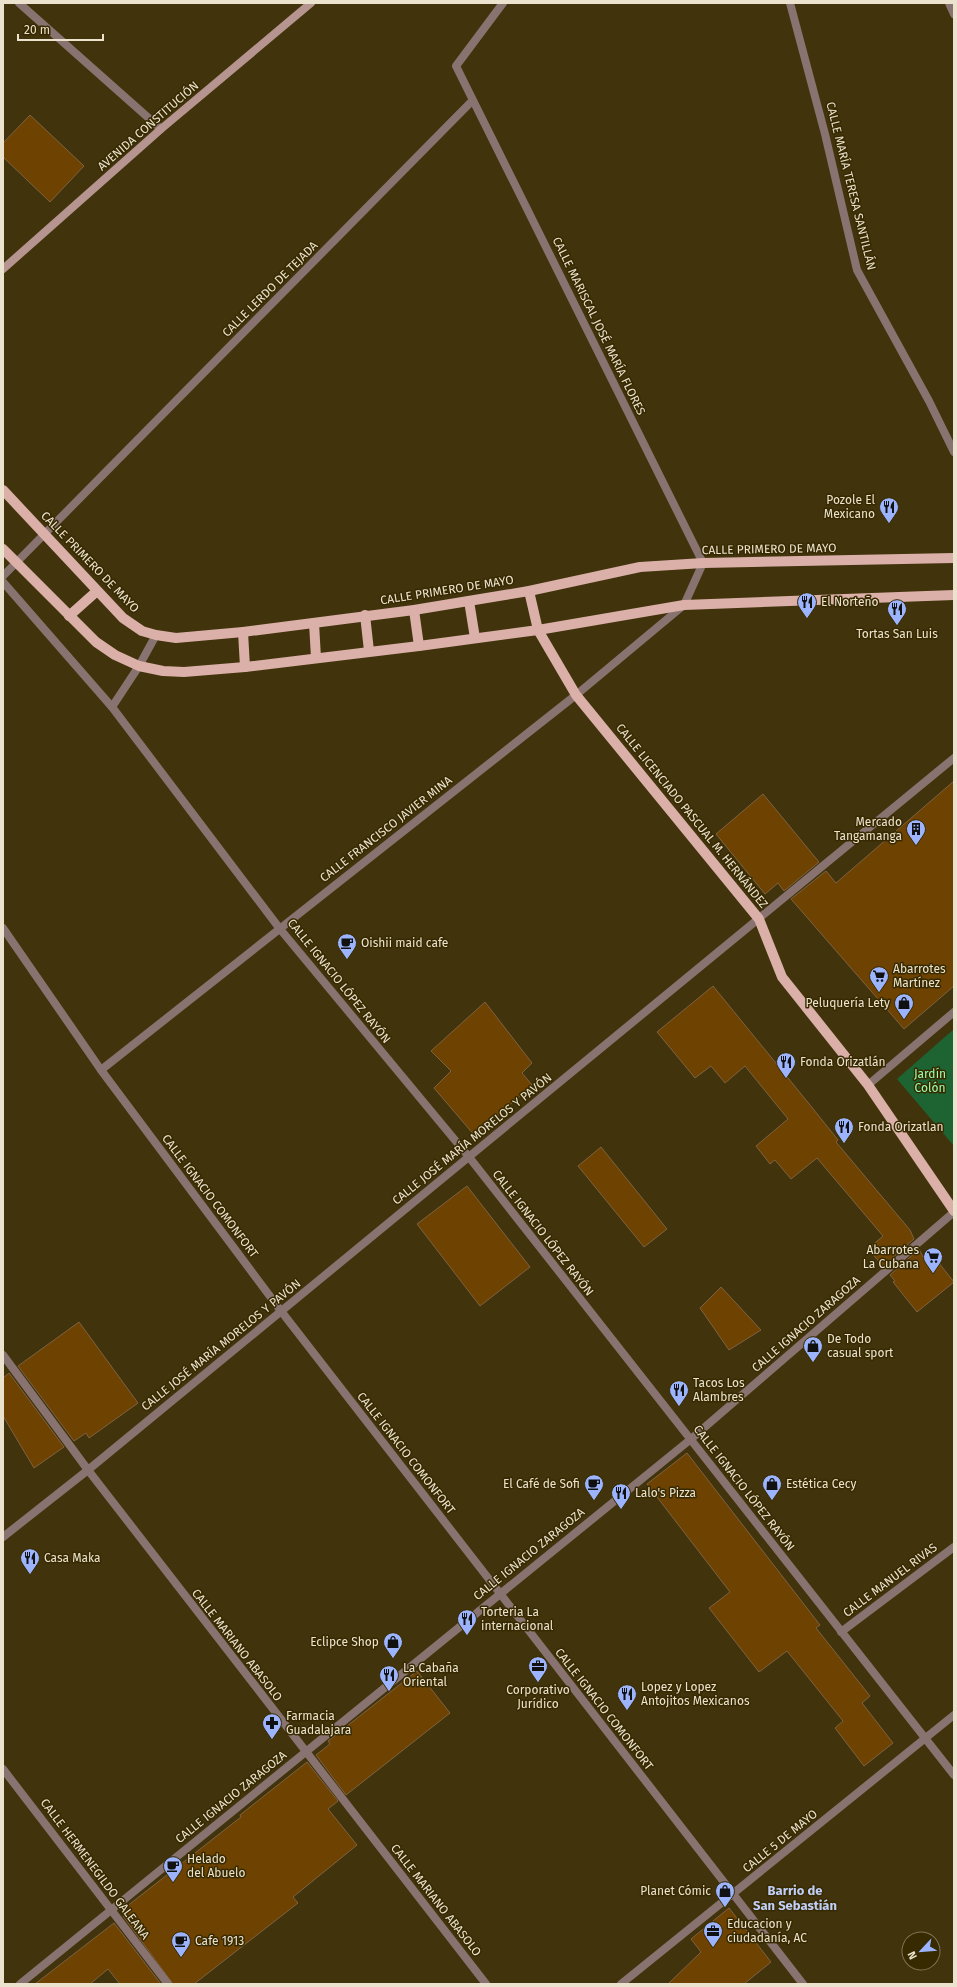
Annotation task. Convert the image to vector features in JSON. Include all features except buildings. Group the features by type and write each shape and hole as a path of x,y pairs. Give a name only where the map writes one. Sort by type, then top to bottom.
{"main road":[{"name":"AVENIDA CONSTITUCIÓN","path":"3,269 161,129 311,3"},
{"name":"CALLE PRIMERO DE MAYO","path":"3,490 123,618 142,631 176,638 243,632 365,615 414,610 529,591 640,567 703,563 954,558"},
{"path":"3,549 96,642 116,655 139,666 163,671 184,672 245,667 419,646 538,630 684,605 954,595"},
{"path":"69,616 97,591"},
{"name":"CALLE LICENCIADO PASCUAL M. HERNÁNDEZ","path":"529,591 538,630 576,695 759,919 782,977 868,1085 954,1212"},
{"path":"469,601 475,638"},
{"path":"414,610 419,646"},
{"path":"365,615 369,651"},
{"path":"314,623 316,658"},
{"path":"243,632 245,667"}],"street":[{"path":"19,3 161,129"},
{"path":"472,101 456,66 503,3"},
{"name":"CALLE MARÍA TERESA SANTILLÁN","path":"790,3 825,134 857,270 929,401 954,452"},
{"path":"949,3 954,14"},
{"name":"CALLE LERDO DE TEJADA","path":"3,576 472,101"},
{"name":"CALLE MARISCAL JOSÉ MARÍA FLORES","path":"472,101 494,140 703,563"},
{"path":"684,605 703,563"},
{"name":"CALLE IGNACIO LÓPEZ RAYÓN","path":"3,582 112,707 280,929 468,1157 954,1775"},
{"name":"CALLE FRANCISCO JAVIER MINA","path":"101,1070 576,695 684,605"},
{"path":"112,707 139,666 156,635"},
{"name":"CALLE JOSÉ MARÍA MORELOS Y PAVÓN","path":"3,1537 88,1470 954,758"},
{"name":"CALLE IGNACIO COMONFORT","path":"3,928 101,1070 281,1311 803,1984"},
{"path":"868,1085 954,1012"},
{"name":"CALLE IGNACIO ZARAGOZA","path":"20,1984 691,1439 954,1212"},
{"name":"CALLE MARIANO ABASOLO","path":"3,1355 88,1470 486,1984"},
{"name":"CALLE MANUEL RIVAS","path":"841,1632 954,1547"},
{"name":"CALLE 5 DE MAYO","path":"621,1984 954,1716"},
{"name":"CALLE HERMENEGILDO GALEANA","path":"3,1769 168,1984"}],"green space":[{"name":"Jardín Colón","path":"954,1029 954,1146 897,1079"}],"place":[{"name":"Pozole El Mexicano","path":"889,524"},
{"name":"El Norteño","path":"807,619"},
{"name":"Tortas San Luis","path":"897,626"},
{"name":"Mercado Tangamanga","path":"916,846"},
{"name":"Oishii maid cafe","path":"347,960"},
{"name":"Abarrotes Martínez","path":"879,993"},
{"name":"Peluquería Lety","path":"904,1020"},
{"name":"Fonda Orizatlán","path":"786,1079"},
{"name":"Fonda Orizatlan","path":"844,1144"},
{"name":"Abarrotes La Cubana","path":"933,1274"},
{"name":"De Todo casual sport","path":"813,1363"},
{"name":"Tacos Los Alambres","path":"679,1407"},
{"name":"El Café de Sofi","path":"594,1501"},
{"name":"Estética Cecy","path":"772,1501"},
{"name":"Lalo's Pizza","path":"621,1510"},
{"name":"Casa Maka","path":"30,1575"},
{"name":"Torteria La internacional","path":"467,1636"},
{"name":"Eclipce Shop","path":"393,1659"},
{"name":"Corporativo Jurídico","path":"538,1683"},
{"name":"La Cabaña Oriental","path":"389,1692"},
{"name":"Lopez y Lopez Antojitos Mexicanos","path":"627,1711"},
{"name":"Farmacia Guadalajara","path":"272,1740"},
{"name":"Helado del Abuelo","path":"173,1883"},
{"name":"Planet Cómic","path":"725,1908"},
{"name":"Educacion y ciudadanía, AC","path":"713,1948"},
{"name":"Cafe 1913","path":"181,1958"}],"district":[{"name":"Barrio de San Sebastián","path":"795,1898"}]}
